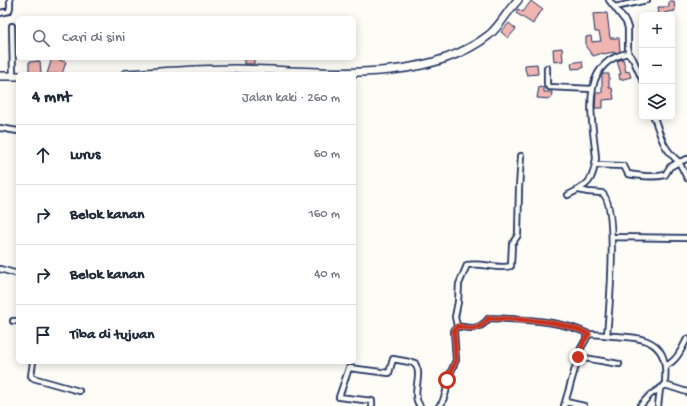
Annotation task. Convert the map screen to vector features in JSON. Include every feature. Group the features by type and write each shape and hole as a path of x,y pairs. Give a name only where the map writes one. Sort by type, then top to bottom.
{"street":[{"path":"0,13 9,11 10,0"},
{"path":"356,72 412,66 441,60 459,52 489,35 499,25 508,10 518,0"},
{"path":"609,0 628,28 628,53 633,59 639,72"},
{"path":"615,7 648,0"},
{"path":"0,76 16,76 12,26"},
{"path":"568,195 579,190 590,181 595,165 596,158 592,89 595,78 603,65 616,57 628,53"},
{"path":"547,68 547,85 549,87 592,89"},
{"path":"155,72 236,69 279,72"},
{"path":"655,120 662,142 667,150 679,162 687,178"},
{"path":"0,128 16,131"},
{"path":"439,406 442,403 446,392 447,380 456,360 454,331 457,326 455,317 459,284 467,265 476,263 504,268 511,266 512,244 518,235 521,156"},
{"path":"595,165 624,166 628,174 657,177 664,175 670,167 687,159"},
{"path":"579,190 602,193 607,199 612,237 610,301 607,336"},
{"path":"612,237 687,238"},
{"path":"0,268 16,273"},
{"path":"457,326 470,329 484,325 489,318 541,320 574,328 589,334 641,338 655,346 661,353 665,366 665,385"},
{"path":"584,406 565,404 578,357 584,341 589,334"},
{"path":"665,366 672,363 677,358 687,339"},
{"path":"578,357 619,364"},
{"path":"372,406 372,402 339,397 349,368 389,373 393,359 415,363 418,371 416,395 420,406"},
{"path":"33,364 31,376 33,378 78,391"},
{"path":"640,406 650,395 665,385"},
{"path":"665,385 687,392"},
{"path":"658,406 660,389"}],"building":[{"path":"531,1 543,10 538,14 533,24 516,13 518,9 523,12"},
{"path":"669,1 674,1 675,11 659,12 658,7 669,7"},
{"path":"607,13 610,38 619,38 620,52 615,54 614,52 603,53 593,56 586,47 586,37 591,36 592,42 601,41 599,32 595,32 593,14"},
{"path":"509,23 516,29 508,38 501,32"},
{"path":"562,48 563,61 554,62 553,49"},
{"path":"623,59 626,72 629,71 631,77 620,80 619,74 621,74 617,61"},
{"path":"51,60 66,62 63,72 48,72"},
{"path":"245,60 254,60 254,64 245,64"},
{"path":"40,61 41,72 29,72 29,62"},
{"path":"582,61 583,68 572,69 571,63"},
{"path":"537,64 538,74 527,75 525,65"},
{"path":"602,74 609,74 609,88 612,88 614,99 603,100 603,108 595,108 596,93 602,93"},
{"path":"539,87 544,88 544,92 552,92 551,99 537,98"}],"route":[{"path":"447,380 456,360 454,331 457,326 470,329 484,325 489,318 541,320 574,328 589,334 584,341 578,357"}]}
